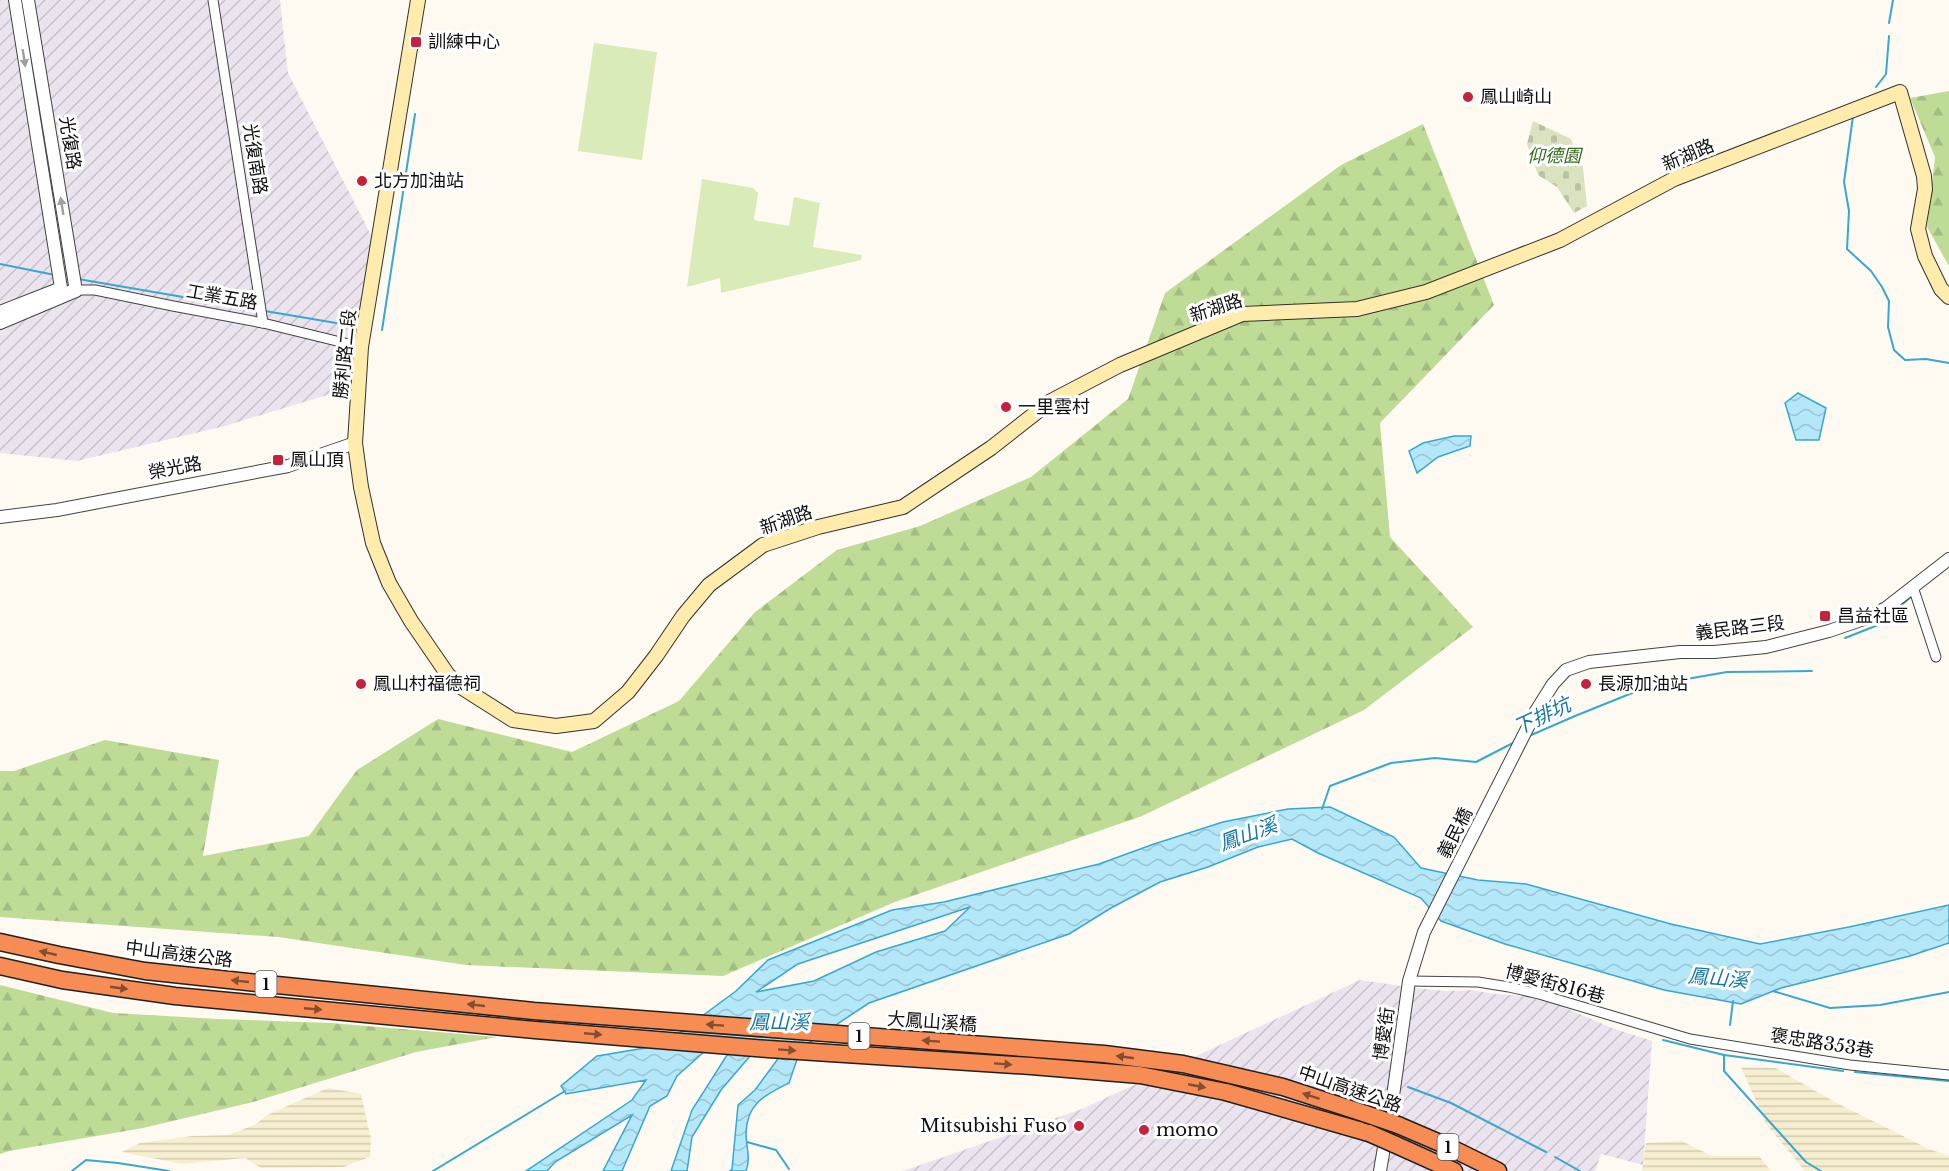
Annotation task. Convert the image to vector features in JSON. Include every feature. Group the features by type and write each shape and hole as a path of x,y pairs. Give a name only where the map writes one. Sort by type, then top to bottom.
{"highway":[{"name":"中山高速公路","path":"0,942 59,956 145,971 534,1011"},
{"name":"大鳳山溪橋","path":"0,966 62,980 175,996 535,1030 1140,1075"},
{"name":"大鳳山溪橋","path":"534,1011 1104,1054 1183,1064"},
{"name":"中山高速公路","path":"1183,1064 1283,1087 1366,1114 1447,1146 1498,1171"},
{"name":"中山高速公路","path":"1140,1075 1226,1092 1369,1133 1455,1171"}],"main road":[{"name":"勝利路二段","path":"418,0 361,347 355,443 361,487 373,543 389,583 448,675 461,687"},
{"name":"新湖路","path":"461,687 513,720 556,726 594,721 628,692 683,616 709,585 763,545 818,527 903,507 991,448 1051,401 1120,365 1242,314 1357,309 1426,292 1560,240 1674,179 1900,92 1924,176 1925,189 1918,229 1925,256 1941,289 1949,297"}],"street":[{"name":"光復路","path":"15,0 61,288"},
{"name":"光復路","path":"28,0 76,291"},
{"name":"光復南路","path":"213,0 263,323"},
{"name":"工業五路","path":"61,288 76,291 95,290 263,323 361,347"},
{"path":"0,312 61,288"},
{"name":"工業五路","path":"0,323 76,291"},
{"name":"榮光路","path":"0,517 57,510 288,466 355,443"},
{"name":"義民路三段","path":"1536,711 1553,684 1566,670 1589,662 1680,652 1714,652 1766,647 1829,631 1867,618 1915,593 1947,564"},
{"path":"1915,593 1936,657"},
{"name":"義民橋","path":"1410,977 1424,932 1536,711"},
{"name":"博愛街816巷","path":"1410,977 1478,982 1539,993 1690,1039"},
{"name":"博愛街","path":"1380,1171 1410,977"},
{"name":"褒忠路353巷","path":"1690,1039 1850,1065 1949,1075"}],"shaded area":[{"path":"0,0 280,0 288,73 372,237 347,389 225,426 77,461 0,453"},
{"path":"1360,980 1422,989 1470,990 1540,997 1612,1028 1652,1041 1643,1165 1601,1154 1595,1171 903,1171 1082,1109"},
{"path":"1741,1067 1776,1068 1833,1101 1929,1149 1949,1156 1949,1171 1805,1171 1766,1124"},
{"path":"328,1088 361,1094 371,1139 370,1157 343,1167 261,1168 245,1158 182,1164 122,1152 140,1143 192,1136 229,1135"},
{"path":"1682,1141 1712,1156 1759,1156 1771,1171 1642,1171 1646,1143"}],"green space":[{"path":"594,43 657,52 642,160 578,151"},
{"path":"1949,91 1949,266 1927,227 1935,157 1910,98"},
{"name":"仰德園","path":"1533,121 1571,139 1583,168 1587,206 1574,213 1557,187 1538,175 1527,144"},
{"path":"1423,124 1494,305 1380,423 1390,537 1473,627 1364,710 1142,816 895,902 723,976 466,965 278,937 0,917 0,771 14,771 105,740 219,760 203,856 309,836 357,770 438,719 572,752 679,701 755,612 837,550 920,526 1031,477 1128,399 1165,293 1341,165"},
{"path":"702,179 753,188 758,193 754,220 789,226 794,197 820,203 813,247 862,255 861,260 721,293 720,278 687,287"},
{"path":"0,985 113,1013 331,1023 497,1037 416,1052 253,1102 143,1128 0,1154"}],"water":[{"path":"1798,393 1826,408 1819,440 1796,440 1785,403"},
{"path":"1454,436 1471,436 1470,446 1438,457 1417,473 1409,451 1423,443"},
{"name":"鳳山溪","path":"1330,807 1394,837 1421,868 1478,880 1526,884 1671,924 1760,944 1949,905 1949,943 1910,956 1781,988 1741,1004 1664,990 1505,944 1441,921 1421,898 1318,853 1292,839 1258,847 1208,867 1160,882 1069,934 869,1003 801,1048 789,1083 765,1096 754,1107 747,1123 748,1162 746,1171 730,1171 738,1105 755,1090 780,1056 750,1056 721,1090 692,1137 687,1171 671,1171 692,1110 729,1052 705,1051 677,1076 667,1096 650,1106 622,1171 603,1171 632,1115 555,1162 547,1171 526,1171 632,1100 646,1080 566,1094 561,1086 597,1056 663,1045 736,991 768,960 892,910 944,902 1099,864 1223,822 1288,809","holes":["970,907 945,931 876,952 814,981 756,992 798,964"]}],"waterway":[{"path":"1889,23 1893,0"},
{"path":"1876,87 1886,74 1889,36"},
{"path":"382,330 415,114"},
{"path":"1853,116 1844,182 1849,211 1847,249 1871,271 1889,301 1888,327 1894,350 1905,360 1926,359 1949,363"},
{"path":"0,264 55,275"},
{"path":"78,279 259,310"},
{"path":"265,311 348,325"},
{"name":"下排坑","path":"1845,638 1878,625 1912,596"},
{"name":"下排坑","path":"1529,736 1652,685 1727,672 1812,671"},
{"name":"下排坑","path":"1322,809 1330,786 1391,763 1435,758 1476,762 1513,743"},
{"path":"1773,991 1830,1008 1880,1005 1949,992"},
{"path":"1730,1025 1733,1001"},
{"path":"1663,1040 1724,1055 1843,1071"},
{"path":"1724,1055 1724,1071 1806,1162 1821,1171"},
{"path":"1855,1072 1949,1081"},
{"path":"1408,1087 1451,1103 1546,1152"},
{"path":"433,1171 565,1091"},
{"path":"747,1142 776,1150 789,1169"},
{"path":"1555,1157 1580,1171"},
{"path":"72,1171 86,1160 169,1171"}],"place":[{"name":"訓練中心","path":"416,42"},
{"name":"鳳山崎山","path":"1468,97"},
{"name":"北方加油站","path":"362,181"},
{"name":"一里雲村","path":"1006,407"},
{"name":"鳳山頂","path":"278,460"},
{"name":"昌益社區","path":"1825,616"},
{"name":"鳳山村福德祠","path":"361,684"},
{"name":"長源加油站","path":"1586,684"},
{"name":"Mitsubishi Fuso","path":"1079,1126"},
{"name":"momo","path":"1144,1130"}]}
